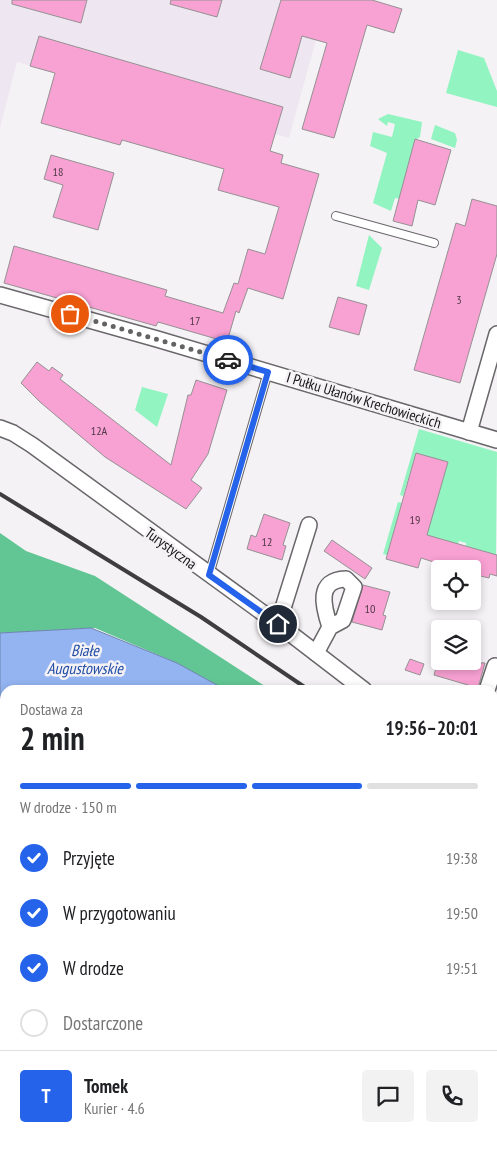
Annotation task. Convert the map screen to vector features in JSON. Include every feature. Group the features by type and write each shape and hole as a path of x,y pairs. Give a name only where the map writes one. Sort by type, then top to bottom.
{"street":[{"name":"I Pułku Ułanów Krechowieckich","path":"0,295 497,440"},
{"path":"469,432 497,334"},
{"name":"Turystyczna","path":"0,428 13,433 32,445 278,624 357,685"},
{"path":"278,624 309,525"},
{"path":"316,654 330,627"},
{"path":"489,685 495,666 497,667"}],"lane":[{"path":"336,216 434,243"},
{"path":"209,575 268,372"}],"shaded area":[{"path":"0,0 327,0 289,138 17,62 0,128"}],"green space":[{"path":"458,50 484,58 497,91 497,107 446,93"},
{"path":"388,114 422,122 420,137 415,140 400,199 395,198 391,211 373,203 387,153 370,146 373,132 392,137 395,124 388,122 387,126 378,119"},
{"path":"435,125 455,133 457,140 455,148 431,139"},
{"path":"369,235 382,248 369,290 356,286"},
{"path":"142,387 168,394 157,427 135,410"},
{"path":"419,429 497,452 496,555 466,546 466,543 459,541 458,544 427,535 447,462 416,453 403,496 400,495"},
{"path":"398,502 402,503 387,555 383,554"},
{"path":"0,533 26,551 95,576 263,685 217,685 177,663 95,628 0,633"}],"water":[{"name":"Białe Augustowskie","path":"91,628 177,663 217,685 0,685 0,633"}],"building":[{"path":"12,0 87,0 81,23 12,4"},
{"path":"171,0 222,0 217,17 170,4"},
{"path":"281,0 372,0 402,9 394,33 367,25 334,138 302,129 327,43 302,36 290,78 260,69"},
{"path":"39,36 283,107 270,151 283,155 281,163 319,174 283,299 248,288 239,313 236,311 227,342 158,322 156,326 4,283 14,246 167,290 165,296 223,313 234,283 238,284 248,249 265,254 279,207 218,190 224,169 122,140 120,145 41,123 55,73 30,66"},
{"path":"415,139 451,150 435,205 418,200 412,226 393,221"},
{"path":"51,155 114,173 98,230 53,217 63,185 44,179"},
{"path":"472,199 497,206 497,254 460,383 414,370 456,223 465,226"},
{"path":"338,297 367,305 359,335 329,327"},
{"path":"37,362 49,371 52,367 63,375 60,379 171,465 188,395 191,395 196,380 227,390 208,454 191,480 202,488 186,509 105,457 40,402 21,383"},
{"path":"416,453 448,462 427,535 497,555 497,576 490,574 489,578 481,576 481,560 431,561 421,558 418,568 386,559"},
{"path":"264,514 290,523 283,545 286,546 282,560 247,549 251,535 256,537"},
{"path":"332,540 372,568 365,579 324,551"},
{"path":"363,585 390,592 383,615 386,616 382,630 352,622"},
{"path":"410,659 424,664 420,675 405,670"},
{"path":"481,663 485,663 479,685 468,685 434,675 435,670 481,670"}],"railway":[{"path":"0,494 201,617 302,685"}],"way so far":[{"path":"70,314 228,360"}],"route":[{"path":"228,360 268,372 209,575 278,624"}]}
